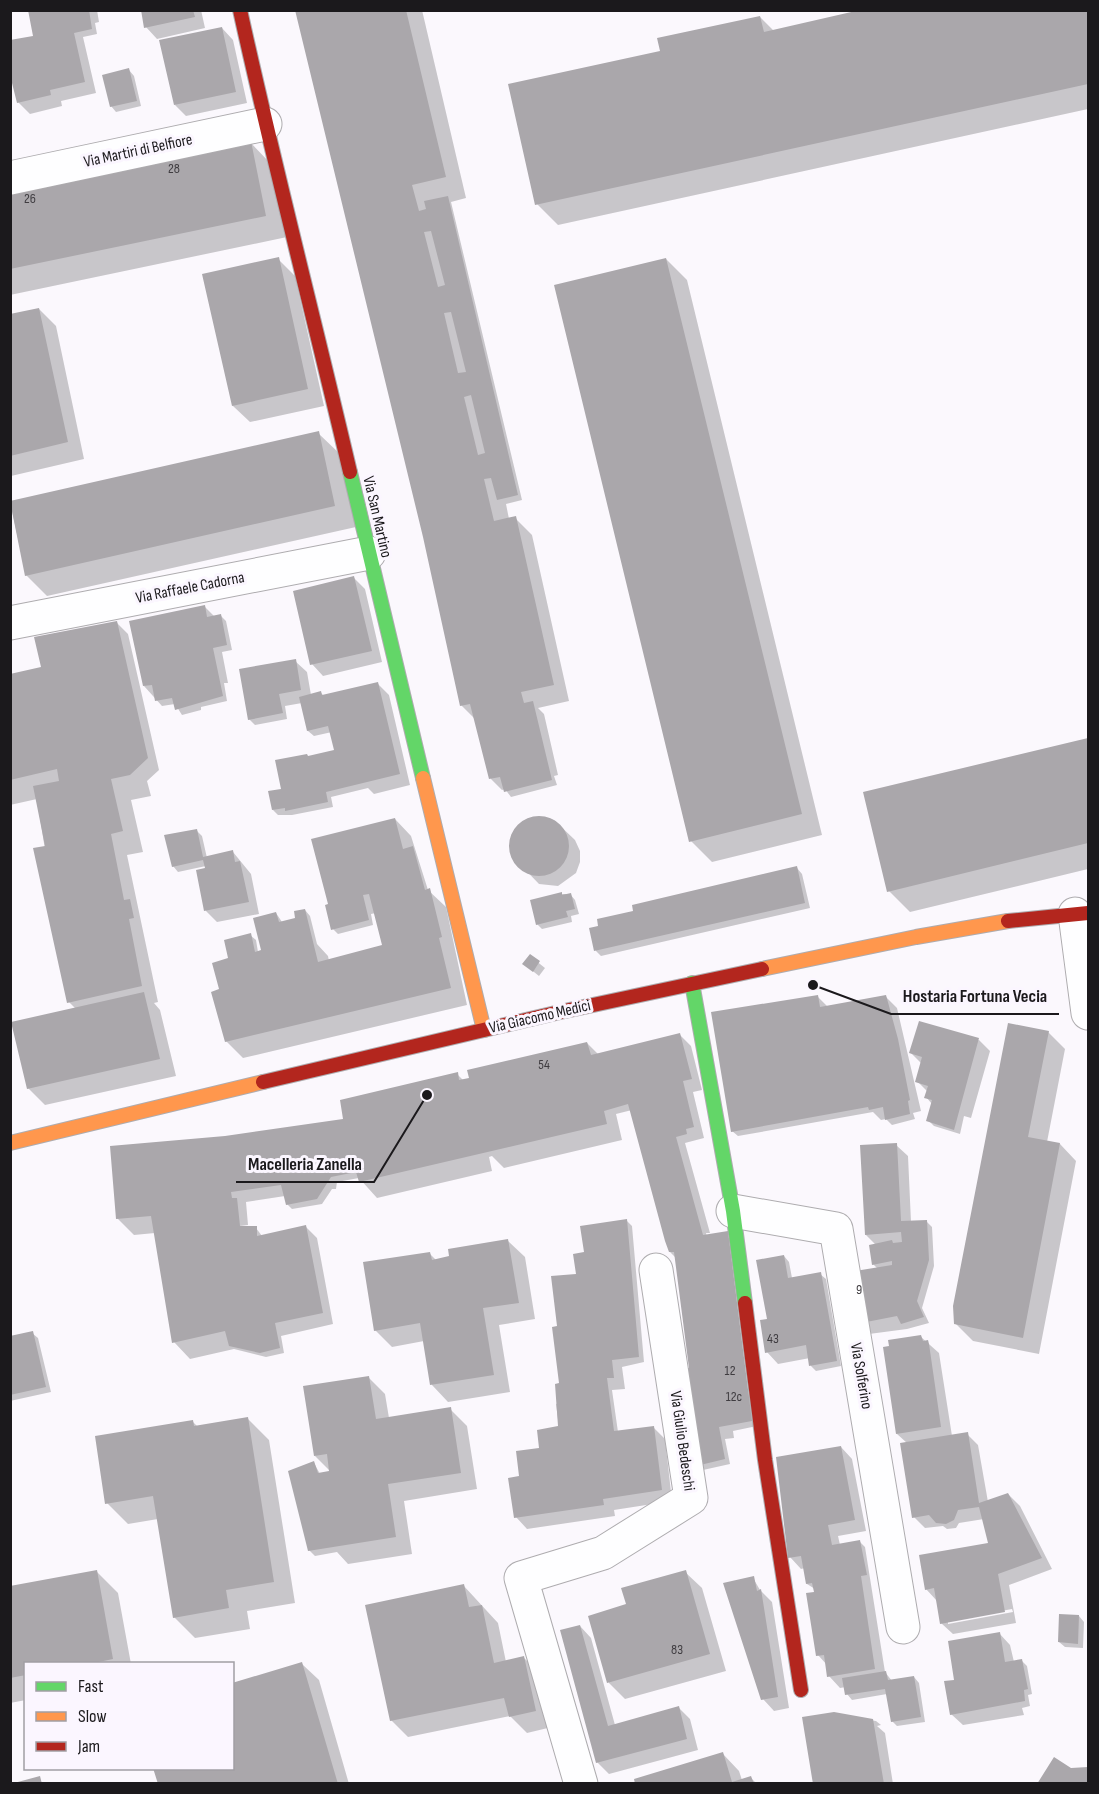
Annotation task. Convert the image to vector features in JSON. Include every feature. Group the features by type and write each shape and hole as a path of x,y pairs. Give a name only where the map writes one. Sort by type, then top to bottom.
{"street":[{"name":"Via San Martino","path":"240,10 265,124 305,278 484,1030"},
{"name":"Via Martiri di Belfiore","path":"10,178 265,124"},
{"name":"Via Raffaele Cadorna","path":"10,623 369,554"},
{"name":"Via Giacomo Medici","path":"10,1143 692,983 963,930 1082,914 1089,1012"},
{"path":"692,983 733,1211 765,1460 801,1690"},
{"name":"Via Solferino","path":"733,1211 836,1228 903,1627"},
{"name":"Via Giulio Bedeschi","path":"581,1784 521,1578 603,1553 691,1498 656,1270"}],"building":[{"path":"28,10 89,10 92,29 74,33 85,82 50,90 51,95 17,103 10,75 10,40 33,36"},
{"path":"141,10 193,10 195,17 144,28"},
{"path":"295,10 406,10 446,177 412,185 419,211 426,209 424,201 448,196 518,495 497,500 491,478 484,479 494,521 516,516 554,685 521,692 524,703 533,701 552,780 504,792 500,777 489,779 470,704 460,706 423,537","holes":["431,231 445,285 438,287 424,232","451,312 466,372 458,373 444,313","471,395 485,453 478,455 464,397"]},
{"path":"860,10 1088,10 1088,84 535,205 508,84 660,51 657,38 760,16 764,32"},
{"path":"222,27 236,92 174,105 159,40"},
{"path":"129,68 137,101 110,107 102,75"},
{"path":"251,141 266,216 10,269 10,191"},
{"path":"279,257 308,389 232,406 202,274"},
{"path":"666,258 802,814 689,842 554,285"},
{"path":"39,308 68,442 10,456 10,314"},
{"path":"319,431 335,506 25,576 10,501"},
{"path":"354,576 372,651 310,665 293,591"},
{"path":"205,605 207,617 221,614 227,645 213,648 223,696 175,710 172,698 155,701 152,685 143,686 129,621"},
{"path":"117,621 148,758 130,775 111,779 123,831 111,834 124,900 130,899 134,918 129,919 142,986 67,1003 33,848 45,846 33,786 59,781 57,769 10,780 10,674 41,667 34,637"},
{"path":"296,659 301,690 279,694 283,713 248,720 239,669"},
{"path":"378,682 400,774 326,792 328,802 285,811 285,808 272,810 268,791 281,789 275,760 334,750 328,726 307,731 299,697 321,691 322,695"},
{"path":"1088,738 1088,843 887,892 863,792"},
{"path":"533,816 545,816 556,821 564,829 569,846 567,858 556,871 545,876 533,876 522,871 514,863 509,852 509,840 514,829 522,821"},
{"path":"395,818 403,849 413,846 425,890 430,888 451,988 225,1042 211,992 219,989 212,963 228,958 224,940 251,933 255,952 261,950 253,918 276,912 279,922 295,918 294,911 305,909 318,962 382,945 369,894 363,895 369,920 331,930 325,905 328,904 311,839"},
{"path":"197,829 203,857 233,850 235,862 240,861 249,902 204,911 196,870 205,868 203,860 172,867 164,835"},
{"path":"797,866 805,903 594,951 589,928 598,926 597,919 633,911 632,905"},
{"path":"562,892 562,895 571,893 575,909 566,911 568,917 536,925 530,900"},
{"path":"530,954 540,961 533,972 522,964"},
{"path":"144,992 160,1059 27,1089 11,1022"},
{"path":"818,995 820,1007 886,995 898,1039 910,1100 908,1101 910,1114 885,1120 883,1107 869,1110 868,1107 731,1132 711,1012"},
{"path":"919,1021 979,1038 954,1130 926,1121 932,1100 924,1098 928,1086 915,1082 922,1057 909,1053"},
{"path":"1008,1023 1049,1031 1028,1137 1060,1143 1023,1338 954,1324 953,1306"},
{"path":"680,1033 692,1079 683,1081 694,1127 686,1129 687,1134 676,1137 703,1235 728,1231 752,1421 719,1427 725,1459 696,1466 682,1369 689,1368 674,1252 669,1252 665,1241 628,1104 604,1111 607,1124 359,1182 356,1172 331,1177 317,1199 286,1205 281,1185 231,1192 232,1198 237,1198 240,1226 257,1226 257,1236 306,1225 323,1313 275,1323 280,1348 260,1353 229,1346 225,1331 172,1343 151,1216 116,1219 110,1146 225,1136 343,1119 340,1100 458,1072 459,1080 469,1078 467,1070 587,1042 591,1055"},
{"path":"897,1143 901,1221 927,1220 929,1260 917,1301 924,1317 901,1324 897,1316 856,1324 849,1272 892,1265 892,1261 872,1265 869,1245 892,1240 893,1243 902,1242 901,1232 865,1235 860,1145"},
{"path":"627,1219 639,1357 612,1360 614,1378 607,1378 614,1431 654,1426 662,1490 603,1499 604,1505 514,1518 508,1478 519,1476 516,1451 539,1448 537,1430 558,1426 555,1384 559,1383 552,1327 557,1326 551,1276 576,1274 573,1254 584,1252 580,1226"},
{"path":"508,1239 519,1303 483,1308 494,1375 430,1385 420,1323 374,1331 363,1262 430,1252 432,1260 449,1256 448,1249"},
{"path":"784,1255 788,1278 821,1272 837,1361 809,1366 806,1345 765,1353 760,1320 767,1319 756,1260"},
{"path":"33,1331 46,1387 10,1395 10,1336"},
{"path":"921,1335 923,1341 928,1340 929,1344 941,1427 896,1434 883,1347 889,1346 888,1340"},
{"path":"369,1376 376,1419 451,1407 461,1473 388,1484 396,1537 308,1551 288,1471 314,1461 318,1473 329,1471 327,1454 314,1456 303,1386"},
{"path":"248,1417 274,1582 226,1590 229,1608 173,1618 153,1496 105,1504 95,1436 193,1420 194,1426"},
{"path":"968,1432 979,1503 1008,1493 1042,1558 998,1574 1005,1612 940,1624 934,1588 925,1590 919,1555 988,1543 979,1507 958,1510 954,1520 946,1524 936,1523 929,1515 912,1518 900,1443"},
{"path":"841,1446 855,1520 828,1525 832,1545 860,1540 867,1575 861,1576 875,1669 827,1677 824,1655 816,1656 806,1593 814,1592 812,1583 806,1584 801,1556 788,1558 776,1457"},
{"path":"97,1570 113,1659 99,1662 24,1662 24,1675 10,1678 10,1586"},
{"path":"686,1570 710,1654 607,1683 588,1616 626,1604 621,1588"},
{"path":"754,1576 757,1591 761,1589 778,1697 761,1700 723,1583"},
{"path":"464,1584 469,1607 482,1605 494,1663 524,1656 536,1711 509,1717 504,1698 390,1721 365,1605"},
{"path":"1059,1614 1079,1615 1078,1644 1058,1642"},
{"path":"580,1625 608,1726 679,1706 687,1739 596,1763 560,1630"},
{"path":"1000,1632 1005,1662 1022,1659 1028,1689 1024,1690 1025,1701 950,1715 944,1681 954,1680 948,1641"},
{"path":"302,1662 338,1784 158,1784 154,1770 234,1770 234,1682"},
{"path":"886,1671 888,1680 914,1676 921,1717 891,1722 885,1689 845,1695 842,1678"},
{"path":"834,1712 873,1719 884,1784 813,1784 802,1717"},
{"path":"723,1752 732,1782 751,1776 754,1784 635,1784 634,1779"},
{"path":"1054,1757 1071,1768 1088,1767 1088,1784 1037,1784"},
{"path":"40,1776 42,1784 14,1784 14,1783"}],"traffic: fast":[{"path":"350,472 423,778"},
{"path":"692,983 733,1211 745,1303"}],"traffic: slow":[{"path":"423,778 484,1030"},
{"path":"762,969 916,937 1008,921"},
{"path":"10,1143 263,1082"}],"traffic: jam":[{"path":"240,10 350,472"},
{"path":"1008,921 1088,913"},
{"path":"263,1082 560,1012 762,969"},
{"path":"745,1303 765,1460 801,1690"}],"place":[{"name":"Hostaria Fortuna Vecia","path":"813,985"},
{"name":"Macelleria Zanella","path":"427,1095"}]}
